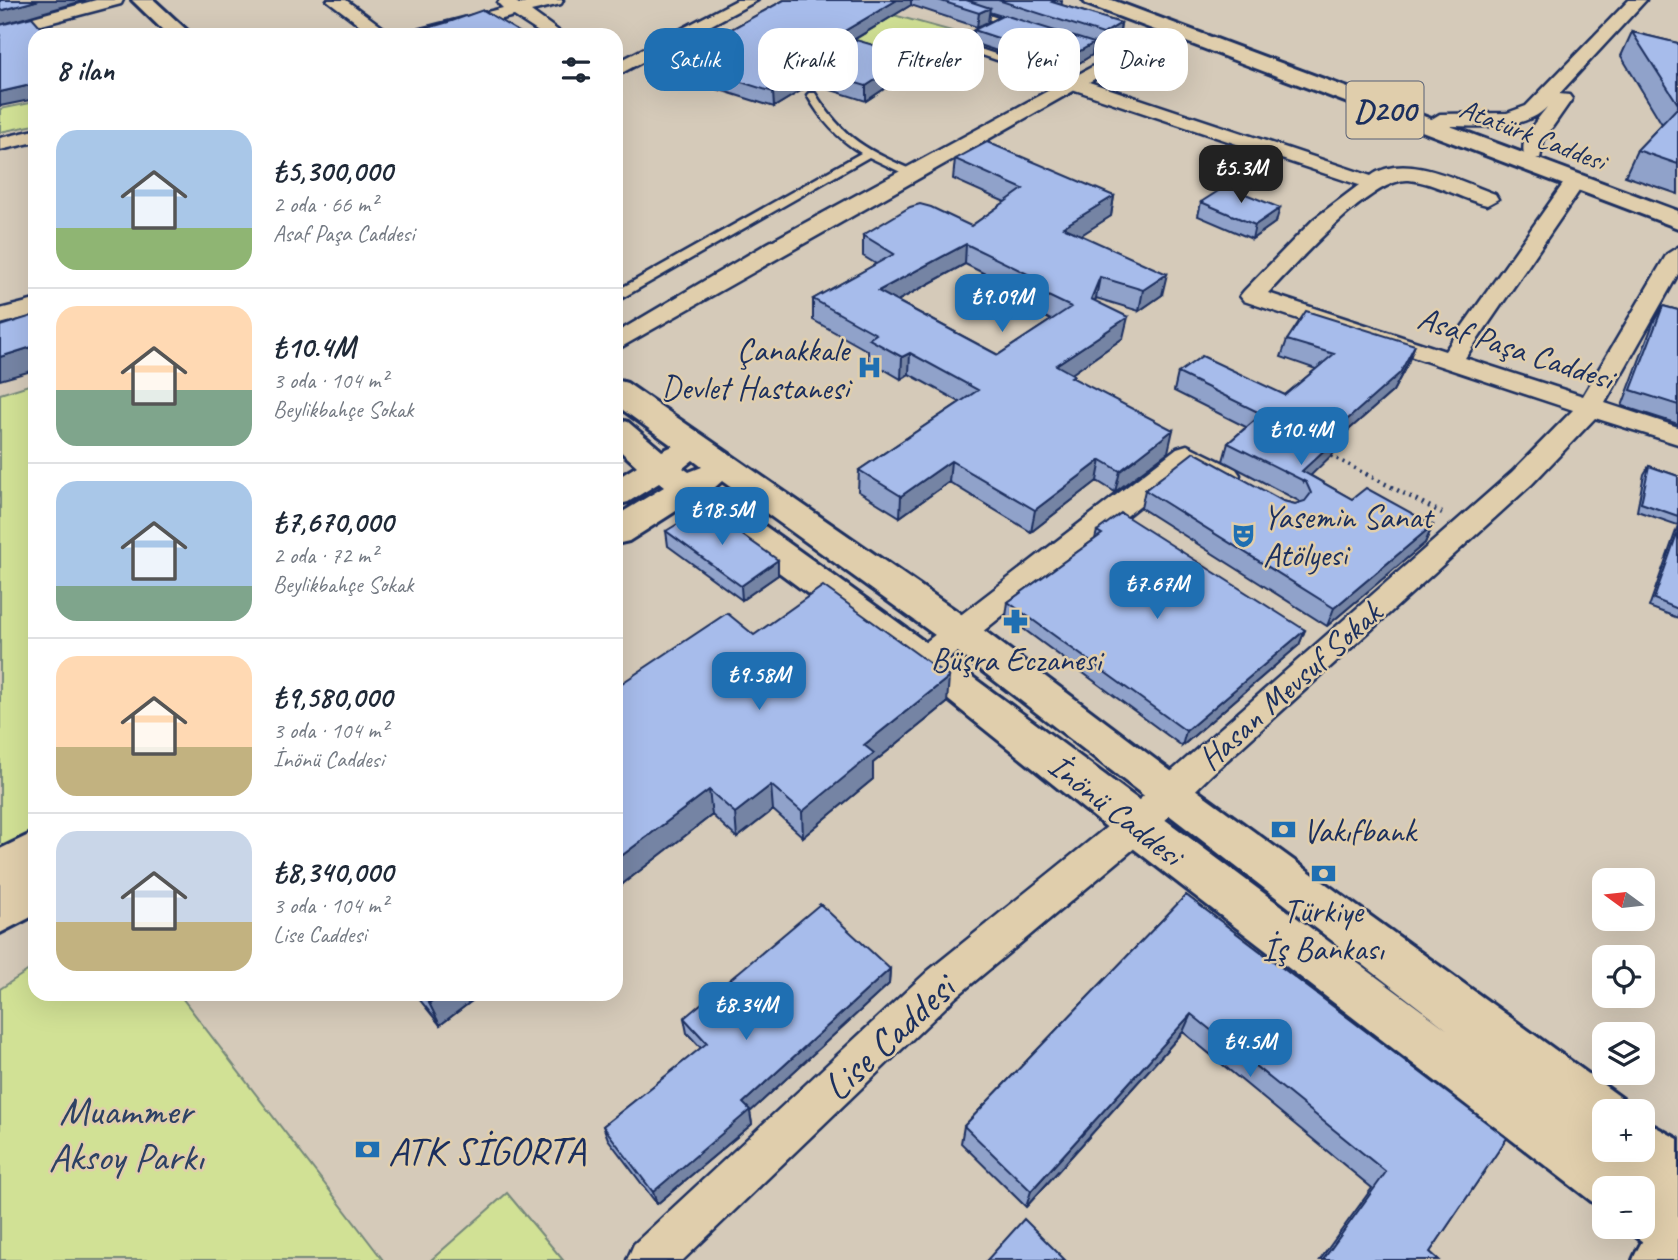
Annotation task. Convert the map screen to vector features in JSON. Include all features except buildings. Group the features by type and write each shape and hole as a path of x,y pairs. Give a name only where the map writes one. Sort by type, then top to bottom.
{"main road":[{"path":"115,0 145,28"},
{"path":"142,0 173,28"},
{"name":"Atatürk Caddesi","path":"1093,0 1154,28"},
{"name":"Atatürk Caddesi","path":"1114,0 1678,208"},
{"name":"Atatürk Caddesi","path":"1188,41 1678,220"},
{"path":"623,397 692,467"},
{"name":"İnönü Caddesi","path":"623,432 692,467 960,632 1169,793 1592,1107"},
{"path":"623,492 692,467"},
{"path":"623,526 692,467"},
{"name":"İnönü Caddesi","path":"692,467 925,660 1136,825 1602,1176"},
{"path":"0,872 28,855"},
{"path":"0,912 28,894"},
{"path":"1655,1155 1678,1172"},
{"path":"1655,1217 1678,1234"},
{"path":"1661,1260 1678,1240"}],"street":[{"path":"0,31 115,0"},
{"path":"335,0 374,28"},
{"path":"502,0 545,28"},
{"path":"447,28 555,0"},
{"path":"623,66 750,0"},
{"path":"1609,45 1638,0"},
{"path":"1533,155 1538,115 1653,0"},
{"path":"21,5 46,28"},
{"path":"1080,85 1372,183 1392,174 1402,173 1487,199"},
{"path":"623,339 776,248 1060,91"},
{"path":"1440,120 1510,119 1538,115"},
{"path":"0,144 28,138"},
{"path":"623,359 794,257 978,155 960,146"},
{"path":"1449,363 1575,181"},
{"name":"Asaf Paşa Caddesi","path":"1372,183 1322,224 1252,296 1449,363 1678,436"},
{"name":"Hasan Mevsuf Sokak","path":"1136,825 1319,640 1469,527 1522,478 1590,408 1657,311 1678,254"},
{"path":"0,317 28,309"},
{"path":"925,660 960,632 1126,517 1187,454 1254,491"},
{"name":"Lise Caddesi","path":"650,1260 943,984 1136,825"}],"lane":[{"path":"936,0 1025,28"},
{"path":"984,30 1002,21"},
{"path":"812,95 831,127 843,139 867,154 913,174"},
{"path":"623,292 867,154"}],"path":[{"path":"1331,456 1469,527"}],"green space":[{"path":"839,0 941,28 872,28 872,54 858,50 858,28 777,28 751,21"},
{"path":"28,103 28,126 0,132 0,109"},
{"path":"28,385 28,847 0,865 0,394"},
{"name":"Muammer Aksoy Parkı","path":"28,971 28,1001 184,1001 383,1260 0,1260 0,989"},
{"path":"507,1193 563,1260 431,1260"}],"place":[{"name":"Çanakkale Devlet Hastanesi","path":"869,368"},
{"name":"Yasemin Sanat Atölyesi","path":"1243,535"},
{"name":"Büşra Eczanesi","path":"1016,622"},
{"name":"Vakıfbank","path":"1283,830"},
{"name":"Türkiye İş Bankası","path":"1323,873"},
{"name":"ATK SİGORTA","path":"368,1150"}]}
